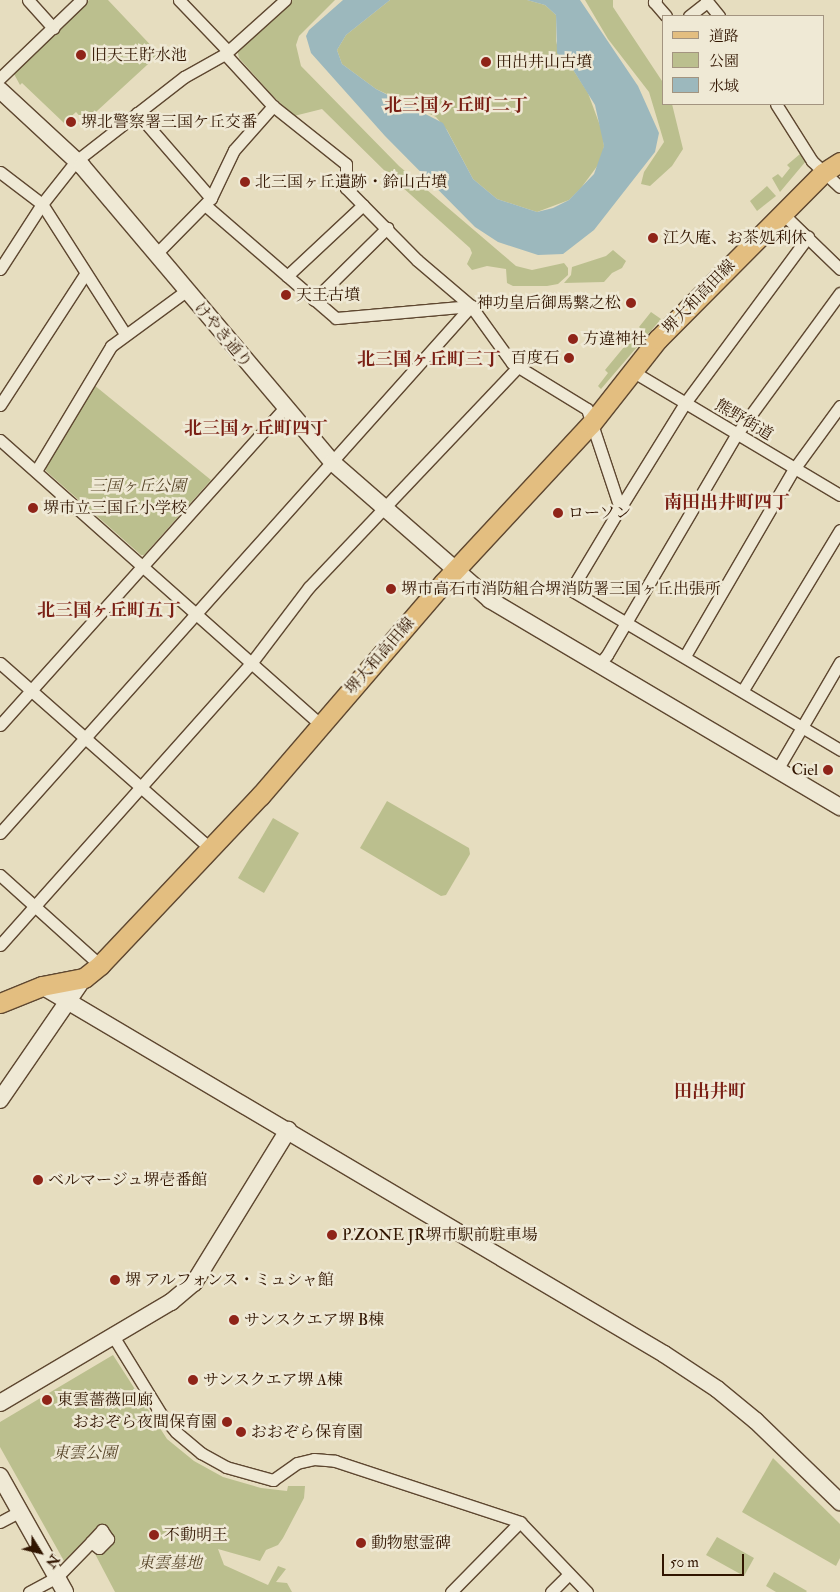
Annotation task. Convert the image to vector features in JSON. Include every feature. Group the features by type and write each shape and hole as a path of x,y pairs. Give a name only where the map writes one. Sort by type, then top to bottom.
{"main road":[{"name":"堺大和高田線","path":"0,1003 42,986 84,978 100,965 211,849 456,569 591,424 658,339 831,168"}],"street":[{"path":"28,0 54,28"},
{"path":"0,78 81,0"},
{"path":"0,269 42,204 76,161 184,77 226,52 285,0"},
{"path":"656,0 654,2 665,15"},
{"path":"181,1 274,106 346,164 345,186 417,260 471,306 518,368 587,409 620,508"},
{"path":"689,15 706,1 718,15"},
{"name":"けやき通り","path":"0,90 76,161 284,408 332,462 490,600 840,807"},
{"path":"777,105 795,138 831,168 840,187"},
{"path":"156,254 208,202 234,150 274,106"},
{"path":"137,113 208,202 287,276 336,318 471,306"},
{"path":"831,168 840,151"},
{"path":"0,172 42,204 125,334"},
{"path":"0,189 9,180"},
{"path":"287,276 363,205"},
{"path":"784,214 840,269"},
{"path":"314,300 387,228"},
{"path":"808,237 685,403 571,590 743,690 801,728 840,750"},
{"path":"0,404 85,274"},
{"path":"36,471 112,346 125,334 186,291"},
{"path":"599,664 626,623 736,435 840,293"},
{"path":"0,833 471,306"},
{"path":"0,945 252,662 309,587 518,368"},
{"name":"熊野街道","path":"632,371 840,496"},
{"path":"685,656 794,469 840,406"},
{"path":"0,725 284,408"},
{"path":"0,440 320,724"},
{"path":"743,690 840,530"},
{"path":"0,662 211,849"},
{"path":"777,770 840,662"},
{"path":"0,875 100,965"},
{"path":"2,1093 84,978"},
{"path":"42,986 664,1354 717,1389 756,1421 840,1502"},
{"path":"0,1403 171,1302 194,1283 288,1130"},
{"path":"113,1336 161,1414 176,1432 201,1454 226,1467 273,1480 298,1463 314,1459 335,1461 520,1522 587,1592"},
{"path":"0,1476 65,1592"},
{"path":"0,1522 19,1512"},
{"path":"451,1592 520,1522"},
{"path":"29,1592 57,1577 91,1542"},
{"path":"551,1592 569,1574"}],"green space":[{"path":"89,0 108,0 159,54 85,122 76,112 64,123 22,83 20,85 14,74"},
{"path":"291,0 335,0 299,36 296,45 301,66 399,166 516,266 532,270 564,263 568,268 568,275 558,284 547,286 513,286 507,283 506,269 487,266 472,270 467,264 472,253 470,248 391,177 322,109 294,116 272,95 239,58 237,49 256,29"},
{"path":"390,0 527,0 545,5 556,15 556,41 561,60 572,68 588,93 602,131 604,146 601,161 581,188 569,200 537,212 497,199 473,179 447,130 436,117 376,89 342,64 337,50 346,35"},
{"path":"585,0 613,0 613,7 662,81 662,105 672,105 683,149 672,166 650,186 641,184 644,172 664,142 649,92 608,39"},
{"path":"800,154 806,161 780,192 772,178 778,174 782,178 790,168 787,165"},
{"path":"767,186 776,196 757,211 750,201"},
{"path":"613,250 626,261 622,268 612,273 604,282 564,283 571,275 572,267 606,256"},
{"path":"651,312 661,319 601,389 598,386 608,373 605,370 634,335 637,336 642,330 639,327"},
{"name":"三国ヶ丘公園","path":"94,385 211,480 144,555 141,555 46,471 45,467"},
{"path":"387,801 469,848 470,854 446,895 441,896 360,848"},
{"path":"273,818 299,833 264,893 238,878"},
{"name":"東雲公園","path":"113,1355 167,1439 194,1461 223,1477 261,1488 287,1491 288,1486 305,1486 304,1498 283,1538 278,1545 266,1550 260,1561 218,1549 224,1565 268,1585 278,1566 286,1569 276,1582 287,1583 292,1592 115,1592 93,1550 106,1551 113,1541 109,1530 101,1524 64,1561 0,1447 0,1422"},
{"path":"773,1458 840,1524 840,1558 836,1566 742,1512"},
{"path":"717,1537 754,1558 744,1576 706,1555"},
{"path":"774,1572 807,1591 776,1592 766,1586"}],"water":[{"path":"343,0 390,0 346,35 337,50 342,64 376,89 443,123 473,179 497,199 537,212 553,208 569,200 594,174 604,146 595,105 572,68 557,53 556,15 545,5 527,0 580,0 638,86 659,133 655,152 594,230 563,254 538,255 498,242 475,227 385,136 311,53 306,36 309,30"}],"place":[{"name":"旧天王貯水池","path":"81,55"},
{"name":"田出井山古墳","path":"486,62"},
{"name":"堺北警察署三国ケ丘交番","path":"71,122"},
{"name":"北三国ヶ丘遺跡・鈴山古墳","path":"245,182"},
{"name":"江久庵、お茶処利休","path":"653,238"},
{"name":"天王古墳","path":"286,295"},
{"name":"神功皇后御馬繋之松","path":"631,303"},
{"name":"方違神社","path":"573,339"},
{"name":"百度石","path":"569,358"},
{"name":"堺市立三国丘小学校","path":"33,508"},
{"name":"ローソン","path":"558,513"},
{"name":"堺市高石市消防組合堺消防署三国ヶ丘出張所","path":"391,589"},
{"name":"Ciel","path":"828,770"},
{"name":"ベルマージュ堺壱番館","path":"38,1180"},
{"name":"P.ZONE JR堺市駅前駐車場","path":"332,1235"},
{"name":"堺 アルフォンス・ミュシャ館","path":"115,1280"},
{"name":"サンスクエア堺 B棟","path":"234,1320"},
{"name":"サンスクエア堺 A棟","path":"193,1380"},
{"name":"東雲薔薇回廊","path":"47,1400"},
{"name":"おおぞら夜間保育園","path":"227,1422"},
{"name":"おおぞら保育園","path":"241,1432"},
{"name":"不動明王","path":"154,1535"},
{"name":"動物慰霊碑","path":"361,1543"}],"district":[{"name":"北三国ヶ丘町二丁","path":"456,106"},
{"name":"北三国ヶ丘町三丁","path":"429,360"},
{"name":"北三国ヶ丘町四丁","path":"256,429"},
{"name":"南田出井町四丁","path":"727,503"},
{"name":"北三国ヶ丘町五丁","path":"109,611"},
{"name":"田出井町","path":"710,1092"}],"park label":[{"name":"東雲墓地","path":"170,1563"}]}
